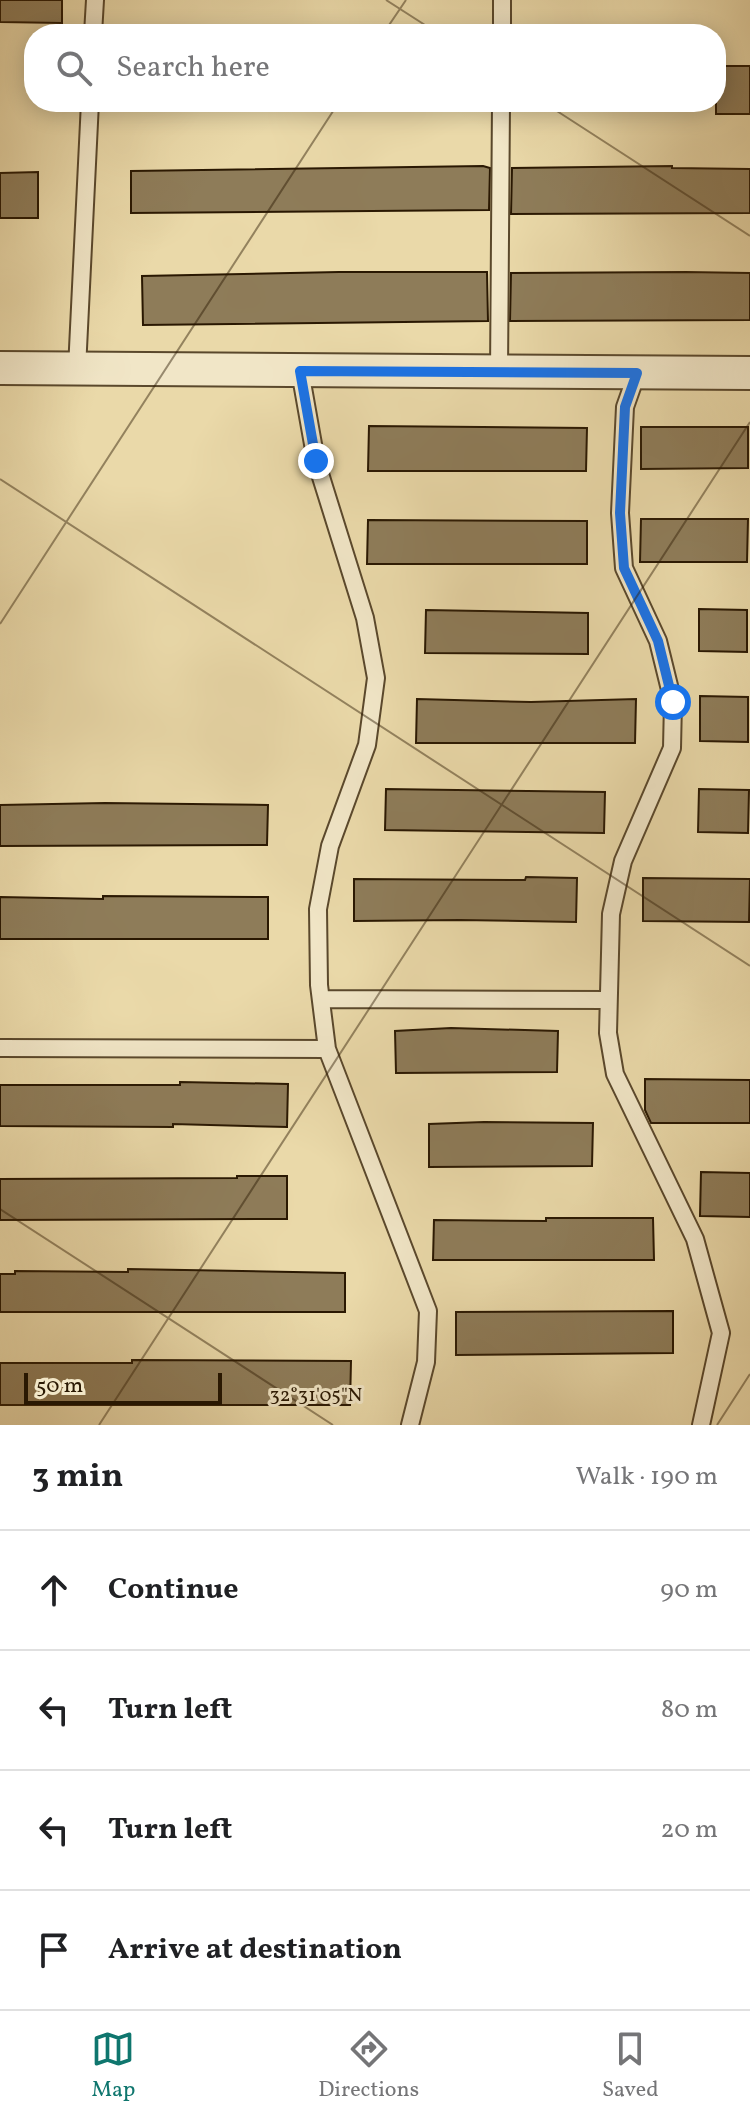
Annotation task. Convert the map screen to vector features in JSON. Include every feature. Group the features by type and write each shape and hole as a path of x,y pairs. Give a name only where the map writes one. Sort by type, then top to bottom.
{"street":[{"path":"0,368 750,373"}],"lane":[{"path":"94,24 95,0"},
{"path":"502,0 502,24"},
{"path":"77,369 90,112"},
{"path":"499,373 501,112"},
{"path":"300,371 316,461 365,618 376,678 367,745 330,846 318,909 321,999 327,1049 428,1311 426,1362 410,1425"},
{"path":"637,373 625,407 620,513 624,568 658,641 673,702 672,748 623,861 611,914 608,1033 615,1074 695,1239 721,1333 701,1425"},
{"path":"321,999 608,1000"},
{"path":"0,1048 327,1049"}],"building":[{"path":"0,0 62,0 62,23 0,22"},
{"path":"726,66 750,66 750,114 716,114 726,112"},
{"path":"672,166 750,169 750,213 511,214 512,168"},
{"path":"490,168 489,210 131,213 131,171"},
{"path":"38,172 38,218 0,218 0,173"},
{"path":"487,272 488,321 143,325 142,276"},
{"path":"511,273 750,273 750,320 510,321"},
{"path":"369,426 587,428 586,471 368,471"},
{"path":"641,427 748,427 748,468 641,469"},
{"path":"641,519 748,519 747,562 640,562"},
{"path":"368,520 587,521 587,564 367,564"},
{"path":"699,609 747,610 747,652 699,651"},
{"path":"426,610 588,613 588,654 425,653"},
{"path":"700,696 748,697 748,742 700,741"},
{"path":"417,699 531,702 636,699 635,743 416,743"},
{"path":"386,789 605,792 604,833 385,830"},
{"path":"699,789 749,790 748,833 698,832"},
{"path":"0,805 268,805 267,845 0,846"},
{"path":"526,877 577,878 576,922 354,921 354,879 525,880"},
{"path":"643,878 750,879 749,922 643,921"},
{"path":"103,896 268,897 268,939 0,939 0,897 103,899"},
{"path":"451,1028 558,1031 557,1072 396,1073 395,1031"},
{"path":"645,1079 750,1080 750,1123 651,1123 645,1110"},
{"path":"180,1082 288,1084 287,1127 173,1124 173,1127 0,1126 0,1085 180,1085"},
{"path":"593,1123 592,1166 429,1167 429,1124"},
{"path":"701,1172 750,1173 750,1217 700,1216"},
{"path":"287,1176 287,1219 0,1220 0,1179"},
{"path":"546,1218 653,1218 654,1260 433,1260 434,1220 546,1221"},
{"path":"128,1269 345,1273 345,1312 0,1312 0,1274 15,1274 15,1271 128,1272"},
{"path":"673,1311 673,1353 456,1355 456,1312"},
{"path":"132,1360 351,1361 350,1405 0,1405 0,1363 132,1363"}],"route":[{"path":"316,461 300,371 637,373 625,407 620,513 624,568 658,641 673,702"}]}
